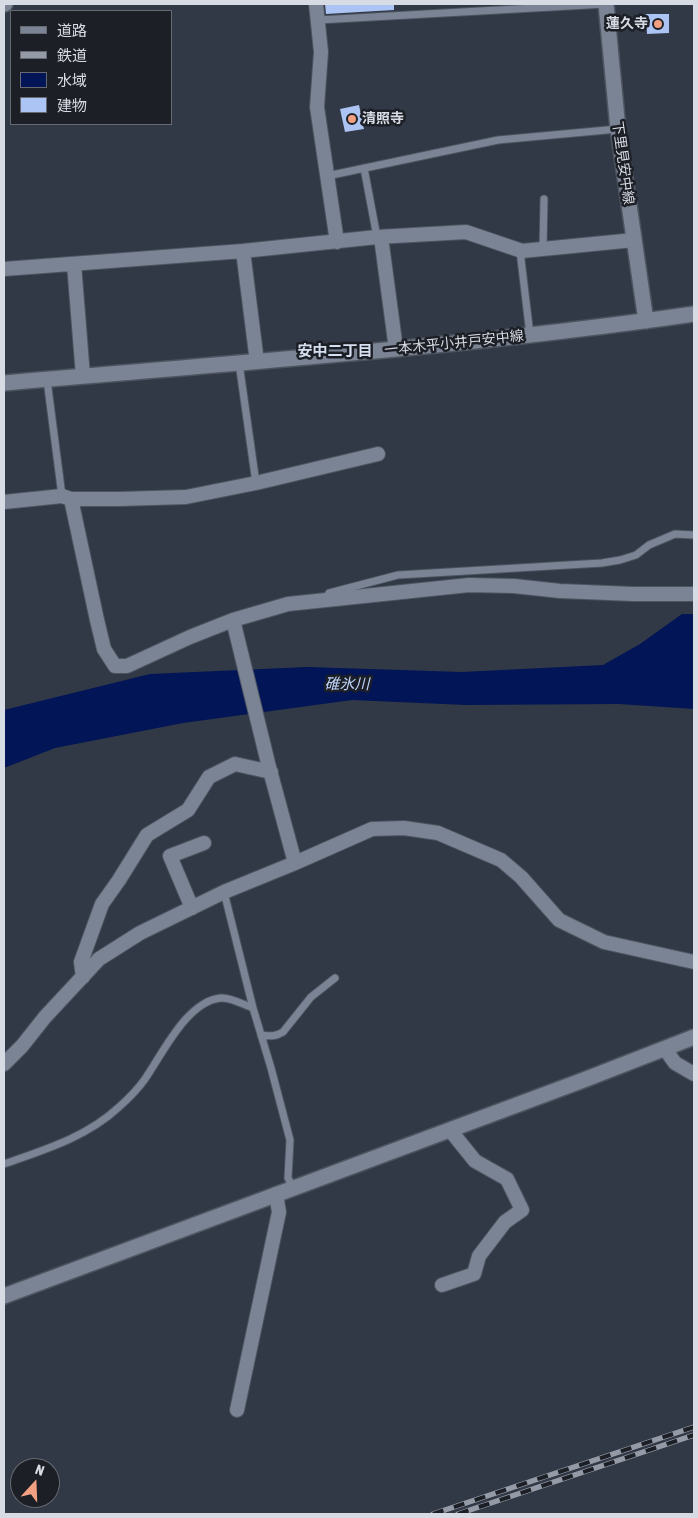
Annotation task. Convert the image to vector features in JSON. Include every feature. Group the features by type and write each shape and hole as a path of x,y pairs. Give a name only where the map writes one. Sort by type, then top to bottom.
{"main road":[{"name":"下里見安中線","path":"606,4 618,129 646,321"},
{"name":"一本木平小井戸安中線","path":"4,384 396,349 530,335 694,314"},
{"path":"4,1296 694,1037"}],"street":[{"path":"316,4 321,52 316,107 337,242"},
{"path":"4,269 243,251 379,237 466,232 520,251 634,240"},
{"path":"379,237 396,349"},
{"path":"243,251 256,362"},
{"path":"74,264 82,376"},
{"path":"4,502 66,497 119,499 186,497 256,483 378,454"},
{"path":"66,497 104,649 115,666 127,666 190,636 234,624 288,604 326,599 470,585 633,594 694,594"},
{"path":"234,624 295,863"},
{"path":"83,977 81,962 102,904 147,835 188,810 210,776 235,764 270,767"},
{"path":"4,1064 99,959 140,933 224,892 372,829 404,828 438,833 501,860 521,876 559,920 604,942 694,962"},
{"path":"192,908 170,856 204,843"},
{"path":"665,1049 675,1063 694,1074"},
{"path":"442,1285 474,1274 479,1256 505,1222 522,1210 508,1178 475,1161 450,1130"},
{"path":"237,1410 279,1212 276,1194"}],"lane":[{"path":"318,20 606,4"},
{"path":"327,176 498,140 618,129"},
{"path":"364,168 379,237"},
{"path":"543,249 544,199"},
{"path":"520,251 530,335"},
{"path":"238,363 256,483"},
{"path":"46,380 66,497"},
{"path":"326,599 329,593 398,575 602,563 620,560 636,555 650,545 675,534 694,535"},
{"path":"224,892 253,1008 290,1140 288,1178 293,1187"},
{"path":"261,1035 271,1036 283,1032 311,997 335,978"},
{"path":"4,1164 65,1142 92,1127 119,1108 144,1081 168,1043 187,1018 198,1007 209,1000 224,998 253,1008"}],"water":[{"name":"碓氷川","path":"682,614 694,614 694,709 619,704 466,705 352,700 183,723 55,748 4,768 4,710 150,674 307,667 462,672 603,665 640,644"}],"building":[{"path":"325,4 394,4 394,10 326,14"},
{"name":"蓮久寺","path":"646,14 669,14 669,33 647,34"},
{"name":"清照寺","path":"359,105 364,129 345,132 340,109"}],"railway":[{"path":"433,1514 694,1427"},
{"path":"458,1514 694,1435"}],"place":[{"name":"蓮久寺","path":"658,24"},
{"name":"清照寺","path":"352,119"}],"district":[{"name":"安中二丁目","path":"335,351"}]}
